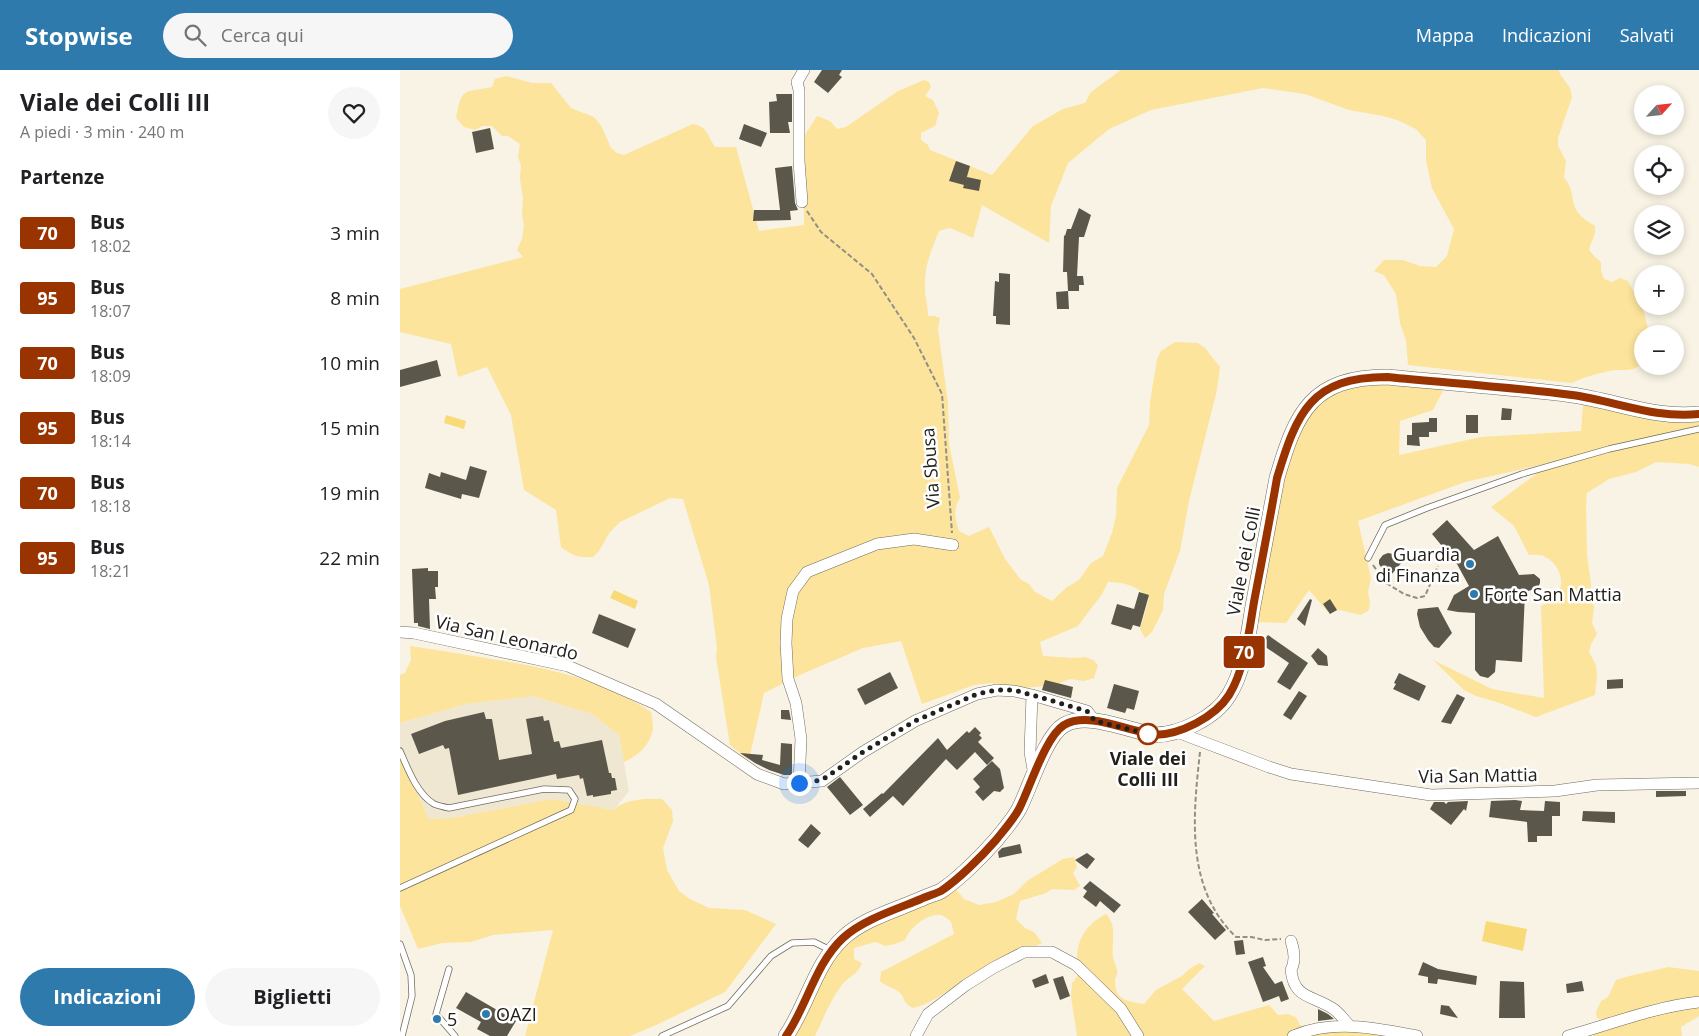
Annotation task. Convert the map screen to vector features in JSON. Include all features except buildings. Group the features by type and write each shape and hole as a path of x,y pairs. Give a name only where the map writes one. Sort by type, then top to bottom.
{"street":[{"path":"802,202 799,161 799,90 796,82 804,70"},
{"name":"Viale dei Colli","path":"786,1036 801,1011 831,951 843,938 860,926 940,891 982,856 1018,810 1047,745 1055,732 1066,724 1080,721 1095,721 1153,735 1177,732 1208,717 1229,696 1238,674 1248,635 1277,478 1284,454 1301,416 1324,391 1353,379 1387,377 1574,396 1646,412 1699,414"},
{"path":"799,783 801,739 796,703 788,679 786,642 787,619 793,591 807,572 877,544 914,540 952,546"},
{"name":"Via San Leonardo","path":"400,632 414,633 568,666 656,704 756,774 784,784 822,780 863,752 915,721 977,694 1005,690 1032,695 1087,711 1095,721"},
{"path":"1032,695 1030,752 1034,775"},
{"name":"Via San Mattia","path":"1177,732 1268,767 1292,774 1431,795 1555,791 1597,785 1699,783"},
{"path":"1291,940 1294,951 1294,966 1291,970 1292,982 1299,992 1334,1009 1349,1026"},
{"path":"916,1036 928,1014 966,985 993,968 1024,952 1052,952 1076,965 1121,1009 1138,1036"},
{"path":"1568,1036 1671,1006 1699,1002"},
{"path":"1293,1036 1310,1029 1349,1026 1417,1036"}],"lane":[{"path":"1368,558 1385,526 1427,508 1522,474 1609,448 1699,429"},
{"path":"400,751 425,798 436,805 449,808 544,789 569,790 575,799 571,810 400,888"},
{"path":"662,1036 728,1006 771,956 792,943 814,942 831,951"},
{"path":"400,944 411,975 412,996 402,1036"},
{"path":"449,970 436,1014 455,1036"}],"path":[{"name":"Via Sbusa","path":"802,202 821,232 872,274 914,338 942,394 952,546"},
{"path":"1368,558 1386,584 1404,594 1417,598 1425,596 1438,566"},
{"path":"1201,741 1197,780 1195,842 1198,869 1205,892 1215,914 1236,937 1291,940"}],"shaded area":[{"path":"1121,70 1559,70 1570,88 1572,97 1558,138 1558,146 1566,161 1564,178 1570,187 1577,211 1583,218 1595,226 1589,250 1601,262 1604,279 1612,282 1620,278 1628,281 1634,293 1634,315 1645,315 1647,325 1634,325 1634,368 1630,370 1609,371 1585,377 1572,383 1408,365 1406,341 1400,323 1396,294 1384,275 1374,271 1384,260 1403,260 1420,266 1436,267 1447,256 1454,229 1432,188 1426,160 1426,140 1416,129 1397,120 1349,110 1305,94 1263,88 1151,110 1109,129 1068,163 1051,206 1049,243 982,205 973,238 950,228 939,231 927,266 925,289 928,316 940,318 938,329 948,403 949,444 960,498 955,514 959,531 969,536 989,527 1005,559 1021,580 1029,584 1035,592 1052,601 1067,587 1079,580 1091,563 1103,556 1116,516 1117,488 1149,425 1150,402 1157,359 1161,351 1175,342 1198,343 1205,348 1220,367 1217,390 1189,501 1180,551 1164,594 1163,610 1152,632 1145,638 1140,629 1149,599 1131,586 1108,582 1102,594 1078,626 1040,642 1043,656 1085,657 1093,660 1098,665 1094,678 1084,681 1070,679 1055,685 1023,688 992,683 974,685 922,704 901,641 863,648 802,674 764,693 749,760 730,745 716,657 717,648 709,585 683,499 670,498 620,522 610,532 599,551 593,557 579,557 569,552 561,547 556,510 524,490 511,415 487,367 458,377 451,344 400,332 400,289 523,257 517,250 522,239 524,225 520,179 521,166 518,157 520,144 508,136 502,136 492,126 482,126 475,130 464,127 456,118 462,96 469,91 492,87 495,79 506,76 532,83 551,83 571,108 594,117 602,127 611,148 617,153 624,155 693,124 698,125 707,132 715,147 736,147 759,231 804,225 803,138 817,116 830,121 837,129 846,127 898,91 924,80 929,82 931,87 925,96 933,100 939,113 935,126 921,133 921,140 928,145 930,150 992,175 1033,126 1063,109 1085,103 1091,92"},
{"path":"1392,384 1444,389 1433,410 1400,421 1399,455 1481,437 1581,431 1583,405 1682,423 1699,422 1699,467 1689,464 1656,462 1636,472 1609,479 1587,493 1587,555 1591,597 1594,607 1592,623 1597,634 1589,652 1596,665 1595,695 1536,717 1464,690 1433,660 1492,689 1544,698 1541,606 1557,595 1561,583 1560,577 1551,560 1542,555 1529,555 1514,526 1491,507 1553,462 1465,482 1358,521 1371,578 1368,592 1369,610 1361,615 1340,610 1328,612 1309,590 1286,623 1255,622 1285,462 1293,439 1325,396 1357,385"},
{"path":"446,415 466,421 464,429 444,423"},
{"path":"614,590 638,601 635,609 610,598"},
{"path":"410,646 537,667 596,684 634,701 651,712 653,729 651,735 643,749 634,757 624,762 619,735 592,714 533,696 466,704 400,723 400,675 405,673 411,660"},
{"path":"533,696 592,714 619,735 629,791 614,810 551,799 451,818 429,819 400,754 400,723 466,704"},
{"path":"400,754 429,819 451,818 551,799 614,810 618,806 630,801 662,799 672,810 673,821 663,848 667,870 679,891 690,899 709,908 745,910 776,924 725,992 654,1026 630,1036 525,1036 553,930 493,935 471,942 442,943 418,949 400,906"},
{"path":"1074,857 1077,867 1073,873 1080,886 1074,890 1052,889 1046,893 1020,901 1016,919 1025,928 1034,932 1042,943 968,979 931,1001 913,1008 907,1004 899,992 880,981 881,972 954,934 951,922 948,919 940,915 931,916 918,924 905,940 885,946 876,942 854,948 854,959 862,963 837,992 815,1036 792,1036 833,956 852,936 954,887 964,899 979,905 996,902 1014,894 1027,881 1063,859"},
{"path":"1106,914 1110,919 1113,929 1113,958 1117,971 1115,987 1123,999 1144,1004 1156,990 1182,976 1199,963 1205,966 1182,989 1214,1021 1269,1005 1278,1015 1288,1014 1296,1017 1300,1025 1309,1030 1345,1023 1389,1036 1077,1036 1071,997 1072,983 1079,974 1077,964 1078,947 1090,925"},
{"path":"1486,921 1527,929 1523,951 1482,941"},
{"path":"1668,967 1699,971 1699,1003 1696,1003 1699,1008 1699,1016 1681,1027 1682,1036 1593,1036 1605,1020 1597,1018 1596,1012 1601,1001 1608,997 1616,980"}],"bus line":[{"name":"70","path":"786,1036 801,1011 831,951 843,938 860,926 940,891 982,856 1018,810 1047,745 1055,732 1066,724 1080,721 1095,721 1153,735 1177,732 1208,717 1229,696 1238,674 1248,635 1277,478 1284,454 1301,416 1324,391 1353,379 1387,377 1574,396 1646,412 1699,414"}],"place":[{"name":"Guardia di Finanza","path":"1470,564"},
{"name":"Forte San Mattia","path":"1474,594"},
{"name":"Viale dei Colli III","path":"1148,734"},
{"name":"OAZI","path":"486,1014"},
{"name":"5","path":"437,1019"}],"route":[{"path":"799,783 822,780 863,752 915,721 977,694 996,690 1014,690 1032,695 1087,711 1095,721 1153,735 1148,734"}]}
